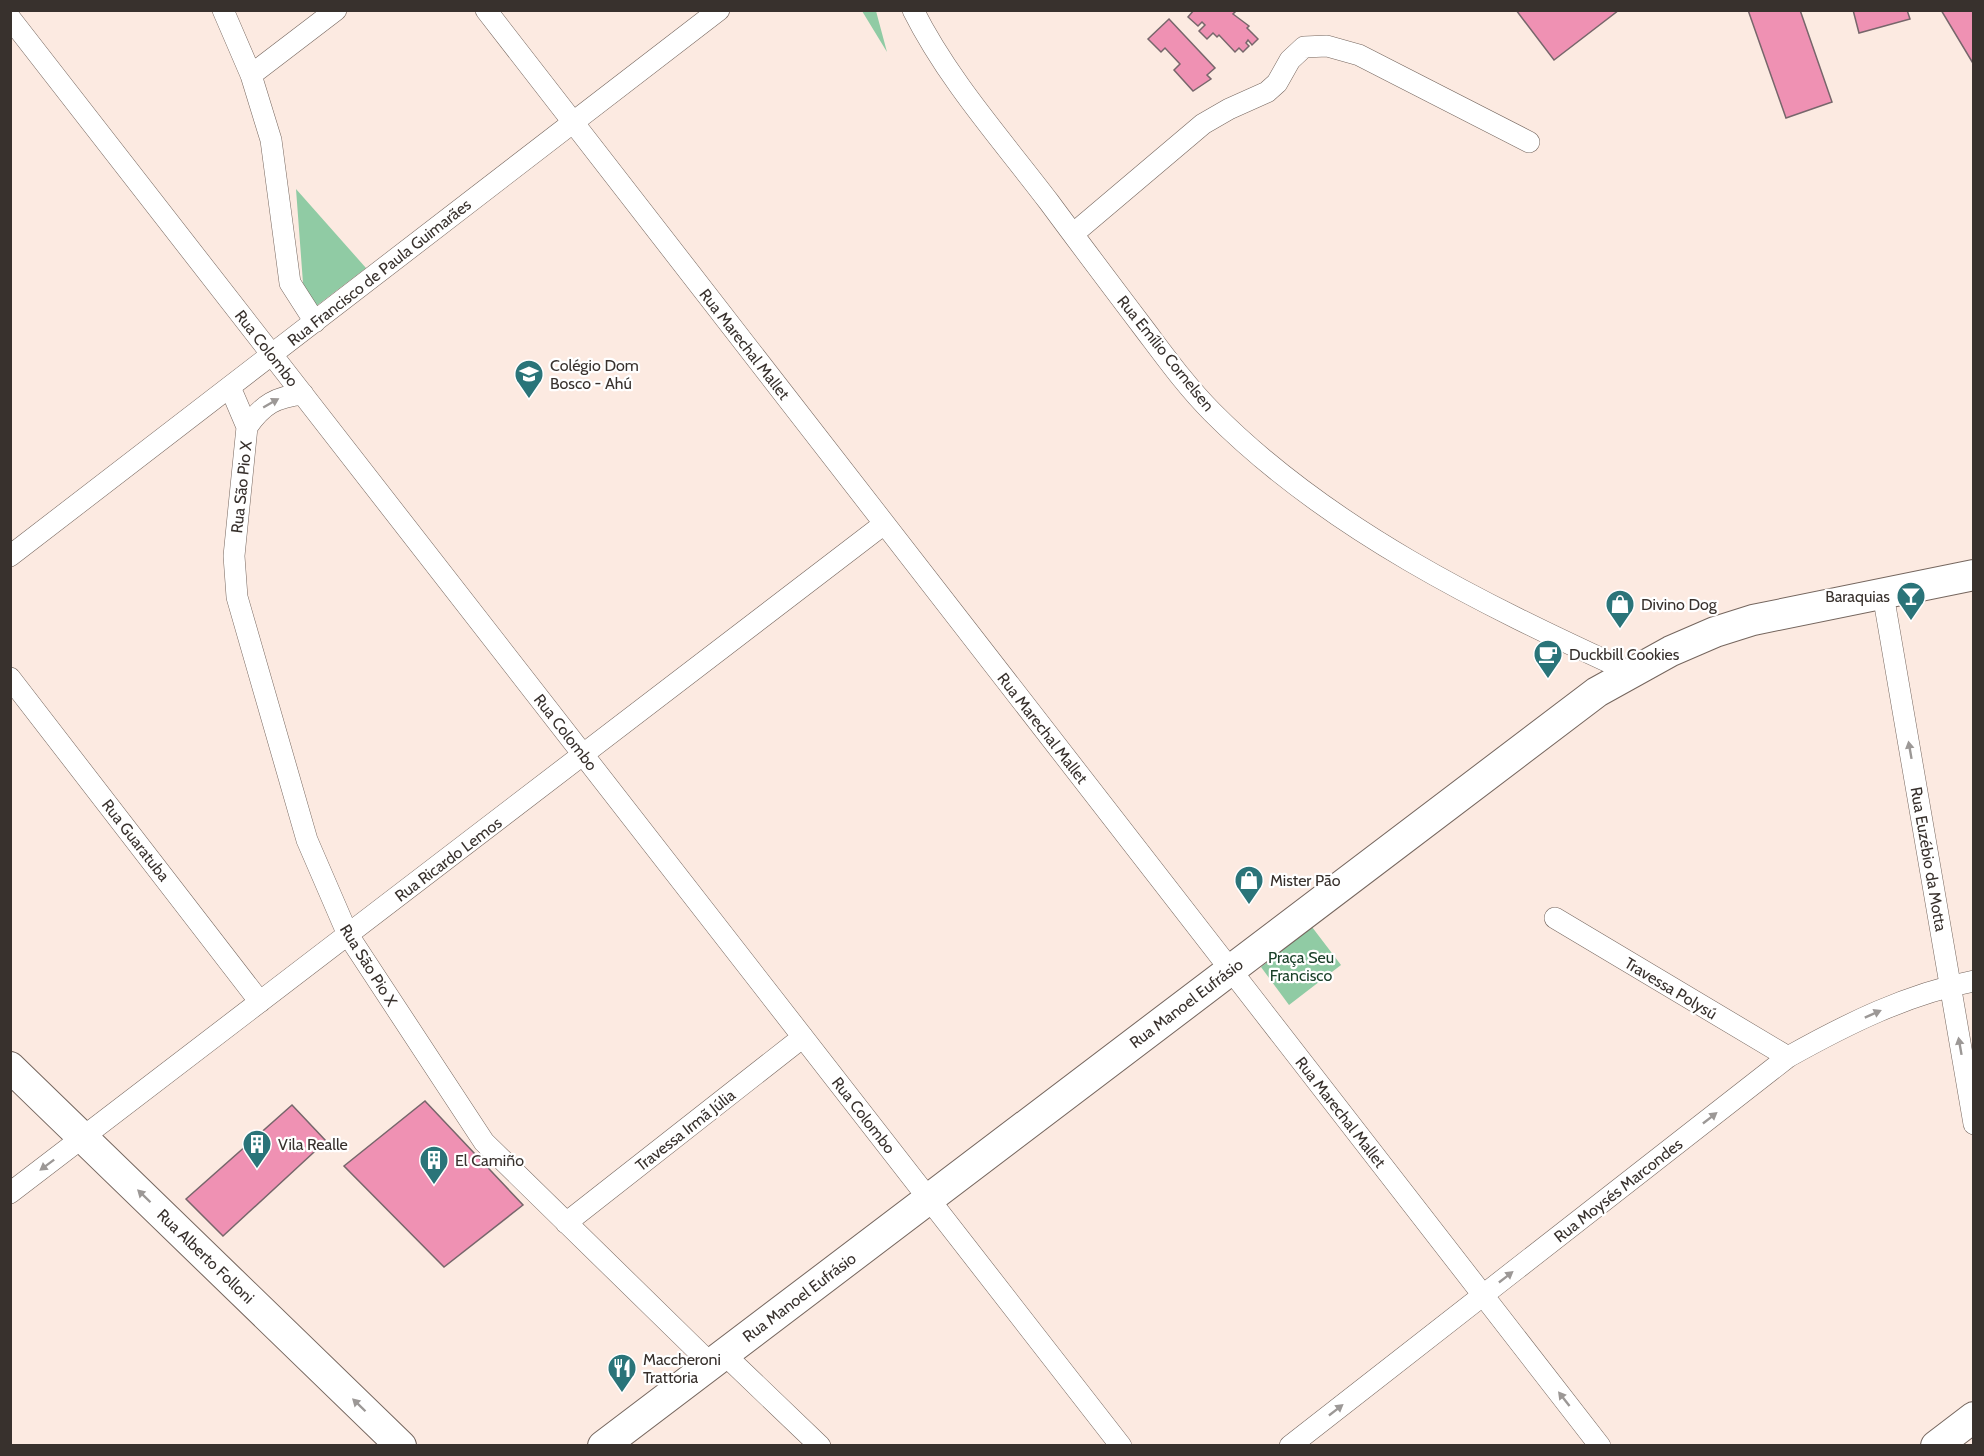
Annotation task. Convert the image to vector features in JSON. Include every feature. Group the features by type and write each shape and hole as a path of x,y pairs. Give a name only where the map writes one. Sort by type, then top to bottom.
{"street":[{"path":"223,10 251,75 276,164 290,283 293,292 315,322"},
{"path":"251,75 336,10"},
{"name":"Rua Marechal Mallet","path":"486,10 1600,1446"},
{"name":"Rua Francisco de Paula Guimarães","path":"10,556 719,10"},
{"name":"Rua Emílio Cornelsen","path":"913,10 946,66 1179,375 1209,410 1244,443 1294,483 1362,531 1437,577 1508,615 1630,672"},
{"name":"Rua Colombo","path":"10,18 1121,1446"},
{"path":"1072,234 1203,124 1267,92 1277,83 1290,60 1304,47 1327,46 1359,55 1529,142"},
{"name":"Rua São Pio X","path":"230,387 248,427 234,556 237,597 307,840 348,935 472,1126 498,1157 566,1223 718,1359 820,1446"},
{"name":"Rua São Pio X","path":"248,427 268,402 284,396 303,394"},
{"name":"Rua Ricardo Lemos","path":"10,1193 884,524"},
{"name":"Rua Manoel Eufrásio","path":"603,1446 1570,712 1630,672 1671,651 1744,623 1974,575"},
{"name":"Rua Euzébio da Motta","path":"1884,594 1974,1124"},
{"name":"Rua Guaratuba","path":"10,678 260,1002"},
{"name":"Travessa Polysú","path":"1555,918 1788,1057"},
{"name":"Rua Moysés Marcondes","path":"1290,1446 1788,1057 1857,1021 1902,1001 1974,981"},
{"name":"Travessa Irmã Júlia","path":"566,1223 803,1037"},
{"name":"Rua Alberto Folloni","path":"10,1066 401,1446"},
{"path":"1936,1446 1974,1417"}],"green space":[{"path":"862,11 876,11 887,52"},
{"path":"296,189 366,268 315,307 303,283"},
{"name":"Praça Seu Francisco","path":"1312,927 1341,965 1289,1005 1261,967"}],"building":[{"path":"1194,10 1237,10 1233,14 1249,26 1247,28 1258,39 1252,45 1248,40 1246,43 1249,46 1243,52 1239,48 1235,52 1219,35 1217,37 1213,33 1207,39 1199,31 1205,25 1202,22 1198,26 1188,17"},
{"path":"1516,10 1619,10 1554,60"},
{"path":"1748,10 1800,10 1832,102 1786,118"},
{"path":"1853,10 1907,10 1910,19 1859,33"},
{"path":"1941,10 1974,10 1974,65"},
{"path":"1169,19 1215,68 1207,75 1211,79 1193,91 1174,70 1180,64 1165,48 1161,52 1148,39"},
{"name":"El Camiño","path":"425,1101 523,1205 444,1267 344,1166"},
{"name":"Vila Realle","path":"292,1105 326,1141 223,1236 186,1199"}],"place":[{"name":"Colégio Dom Bosco - Ahú","path":"529,400"},
{"name":"Baraquias","path":"1911,622"},
{"name":"Divino Dog","path":"1620,630"},
{"name":"Duckbill Cookies","path":"1548,680"},
{"name":"Mister Pão","path":"1249,906"},
{"name":"Vila Realle","path":"257,1170"},
{"name":"El Camiño","path":"434,1186"},
{"name":"Maccheroni Trattoria","path":"622,1394"}]}
